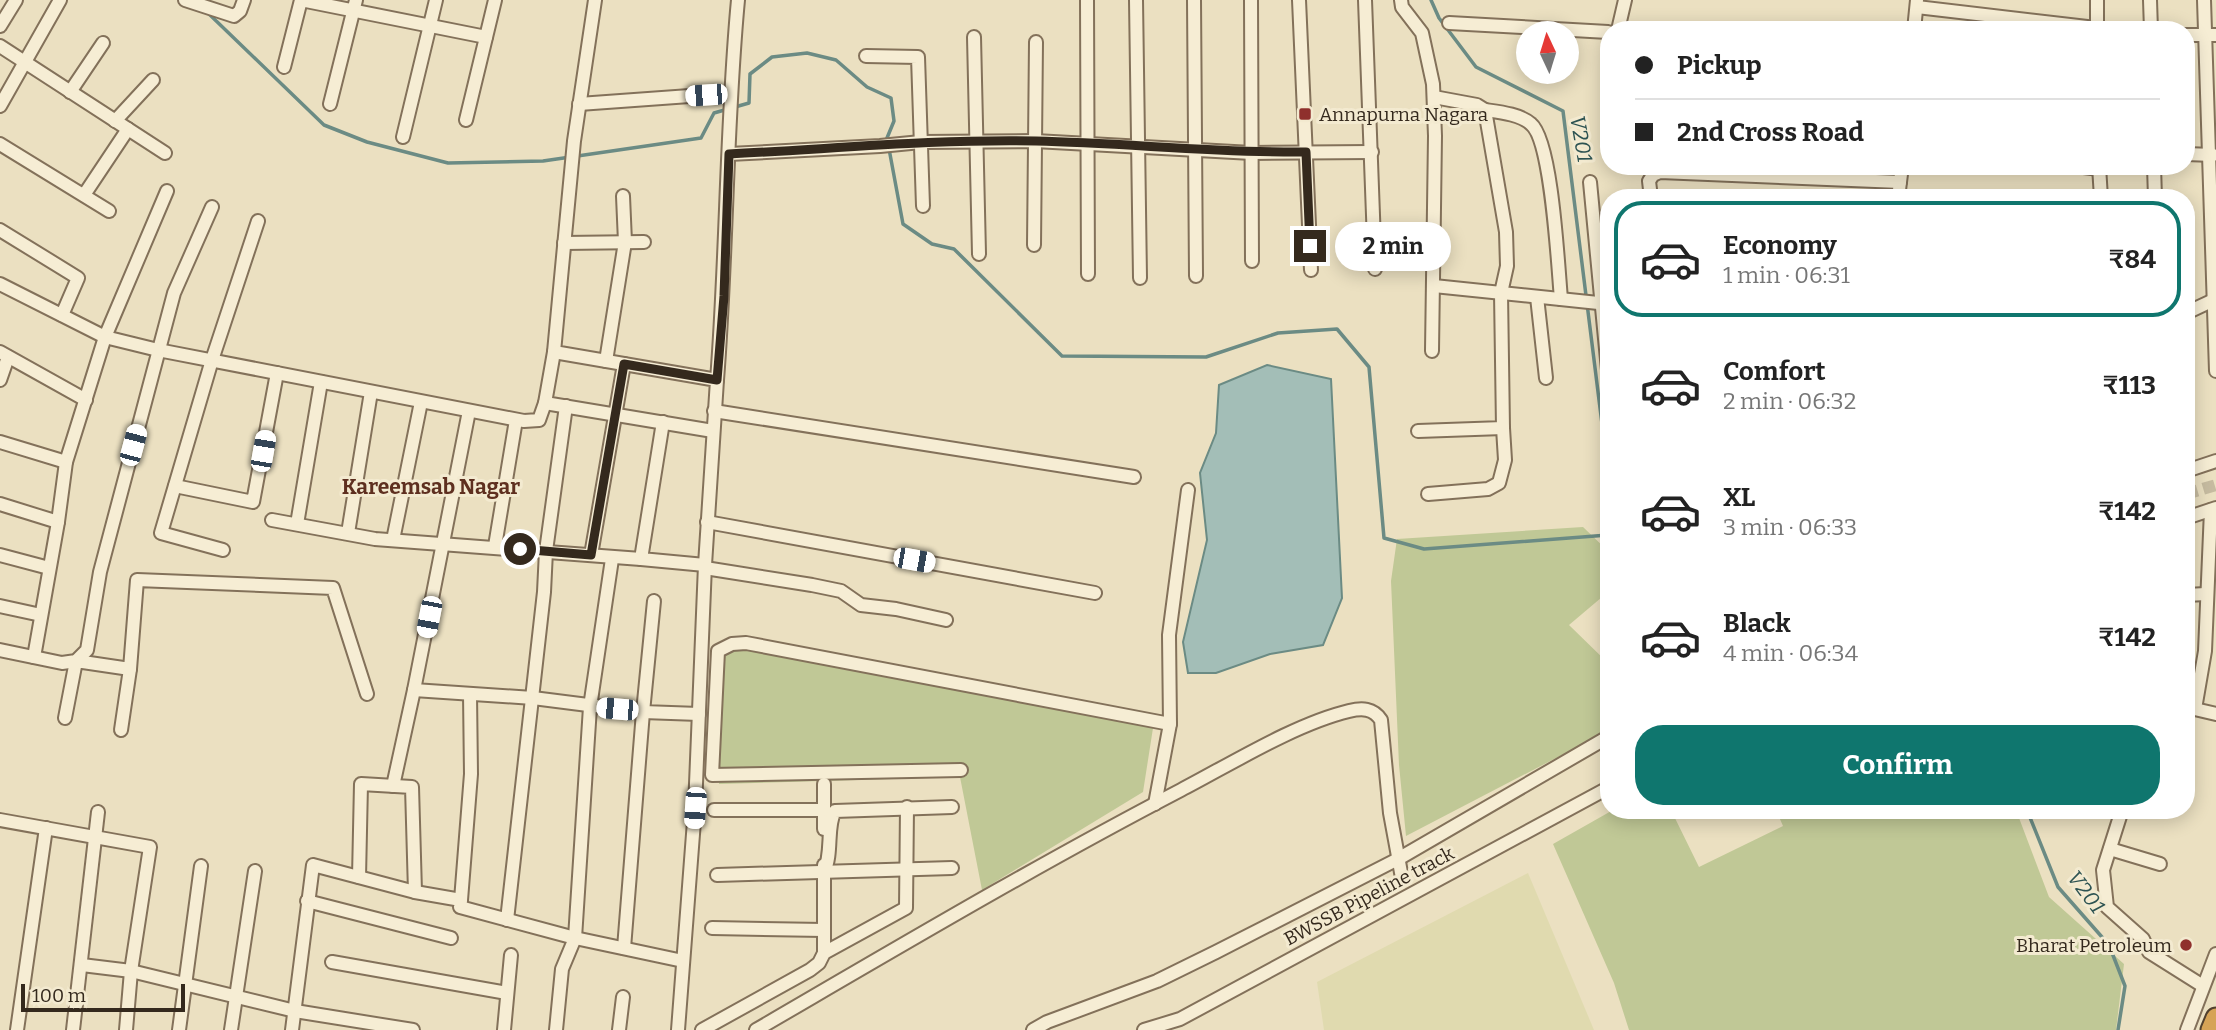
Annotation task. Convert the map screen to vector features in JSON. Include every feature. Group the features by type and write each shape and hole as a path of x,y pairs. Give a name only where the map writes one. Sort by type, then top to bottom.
{"highway":[{"path":"2211,1030 2216,1018"}],"street":[{"path":"0,26 16,0"},
{"path":"0,106 60,0"},
{"path":"188,1 234,16 244,0"},
{"path":"284,67 301,0 354,5 429,26 486,37"},
{"path":"403,136 436,0"},
{"path":"466,120 495,0"},
{"path":"0,284 105,337 421,402 516,420 539,420 545,403 554,352 573,150 595,0"},
{"path":"678,1030 695,808 705,566 724,296 730,116 738,0"},
{"path":"1087,0 1088,274"},
{"path":"1136,0 1140,278"},
{"path":"1194,0 1196,276"},
{"path":"1251,0 1252,261"},
{"path":"1299,0 1311,270"},
{"path":"1365,0 1375,269"},
{"path":"1401,0 1402,7 1422,33 1434,97 1432,351"},
{"path":"1620,21 1625,0"},
{"path":"2097,0 2097,21"},
{"path":"2150,0 2151,21"},
{"path":"2204,0 2211,35 2216,370"},
{"path":"1915,21 1916,2 2043,21"},
{"path":"330,104 354,5"},
{"path":"1449,23 1600,32"},
{"path":"974,37 979,254"},
{"path":"1034,245 1036,41"},
{"path":"70,92 103,43"},
{"path":"0,46 165,153"},
{"path":"866,56 918,57 923,206"},
{"path":"115,121 153,80"},
{"path":"579,104 731,97"},
{"path":"1434,97 1511,115 1531,123 1540,135 1548,173 1561,299"},
{"path":"1428,494 1488,489 1499,483 1505,460 1501,293 1507,266 1506,232 1485,110"},
{"path":"84,195 128,129"},
{"path":"729,154 921,142 1035,141 1252,153 1372,152"},
{"path":"0,144 109,211"},
{"path":"1750,175 1900,182"},
{"path":"1899,189 1901,175"},
{"path":"1590,182 1600,263"},
{"path":"34,657 66,462 105,337 167,191"},
{"path":"606,361 625,242 623,196"},
{"path":"65,718 76,661 88,650 100,572 174,293 212,207"},
{"path":"223,550 161,533 212,360 258,221"},
{"path":"0,230 78,278 62,315"},
{"path":"564,243 644,242"},
{"path":"1434,286 1600,303"},
{"path":"1537,297 1546,378"},
{"path":"2195,309 2214,300"},
{"path":"554,352 717,380"},
{"path":"0,380 4,355 86,400"},
{"path":"591,555 613,414 624,364"},
{"path":"175,486 253,502 277,373"},
{"path":"297,524 321,382"},
{"path":"348,533 371,392"},
{"path":"393,540 421,402"},
{"path":"545,403 713,431"},
{"path":"507,920 533,698 546,551 566,406"},
{"path":"393,786 469,411"},
{"path":"714,411 1134,477"},
{"path":"495,546 516,420"},
{"path":"641,559 663,422"},
{"path":"1418,430 1503,428"},
{"path":"0,442 66,462"},
{"path":"2195,468 2216,461"},
{"path":"1155,804 1170,724 1169,635 1188,490"},
{"path":"0,504 58,522"},
{"path":"2195,515 2213,509 2206,594 2205,651 2195,692"},
{"path":"272,520 393,540 495,546 705,566 812,585 841,592 861,605 896,609 946,620"},
{"path":"708,522 1095,593"},
{"path":"0,555 49,568"},
{"path":"556,1030 562,969 575,938 590,707 612,559"},
{"path":"121,730 130,669 137,580 333,588 367,694"},
{"path":"2195,595 2206,594"},
{"path":"624,948 654,601"},
{"path":"0,606 41,615"},
{"path":"961,770 712,775 718,650 732,643 746,643 1170,724"},
{"path":"0,650 62,663 76,661 130,669"},
{"path":"414,690 533,698 643,712 699,714"},
{"path":"470,694 471,784 460,907 575,938 683,961"},
{"path":"756,1030 1079,844 1320,720 1348,711 1367,709 1376,713 1381,720 1390,813 1402,878"},
{"path":"2195,709 2216,714"},
{"path":"1033,1030 1047,1022 1157,981 1398,859 1600,742"},
{"path":"359,877 361,784 412,787 415,892"},
{"path":"702,1030 810,970 824,953 824,784"},
{"name":"BWSSB Pipeline track","path":"1144,1030 1180,1019 1600,792"},
{"path":"824,953 906,908 907,807"},
{"path":"824,872 830,860 832,817 835,811 952,807"},
{"path":"714,810 824,810"},
{"path":"73,1030 99,812"},
{"path":"2119,819 2103,870 2107,907 2144,939 2150,952 2203,985"},
{"path":"0,820 150,847 131,971 126,1030"},
{"path":"17,1030 46,828"},
{"path":"2110,849 2160,864"},
{"path":"292,1030 313,865 415,892 461,900"},
{"path":"179,1030 201,866"},
{"path":"717,875 952,868"},
{"path":"231,1030 255,871"},
{"path":"307,901 451,938"},
{"path":"712,928 824,930"},
{"path":"2186,1030 2216,954"},
{"path":"505,1030 511,955"},
{"path":"332,962 507,993"},
{"path":"82,965 131,971 295,1012 408,1030"},
{"path":"620,1030 623,997"}],"shaded area":[{"path":"1528,873 1594,1030 1324,1030 1317,982"}],"green space":[{"path":"1583,527 1600,543 1600,599 1569,625 1600,655 1600,735 1406,836 1399,765 1391,581 1397,539"},
{"path":"733,647 1153,728 1143,792 982,890 960,777 719,784 722,655"},
{"path":"1600,817 1675,819 1699,867 1783,826 1780,819 2019,819 2049,897 2124,964 2116,1030 1629,1030 1614,983 1553,844"}],"water":[{"path":"1267,365 1331,379 1342,598 1323,645 1270,654 1216,673 1188,673 1183,642 1207,540 1200,473 1216,433 1219,385"}],"waterway":[{"name":"V201","path":"1431,0 1439,18 1476,67 1563,111 1600,408"},
{"path":"209,14 324,125 367,142 448,163 543,161 701,138 714,113 749,103 750,74 772,57 807,53 836,60 867,87 891,98 894,121 887,138 903,224 932,244 954,249 1062,356 1206,357 1278,333 1337,329 1369,367 1384,538 1424,549 1600,536"},
{"name":"V201","path":"2031,819 2058,887 2109,945 2125,986 2118,1030"}],"tunnel":[{"path":"2195,491 2216,485"}],"place":[{"name":"Annapurna Nagara","path":"1305,114"},
{"name":"Bharat Petroleum","path":"2186,945"}],"district":[{"name":"Kareemsab Nagar","path":"431,487"}],"route":[{"path":"520,549 591,555 613,414 624,364 717,380 724,296 722,287 729,154 921,142 1035,141 1252,153 1306,152 1310,246"}]}
